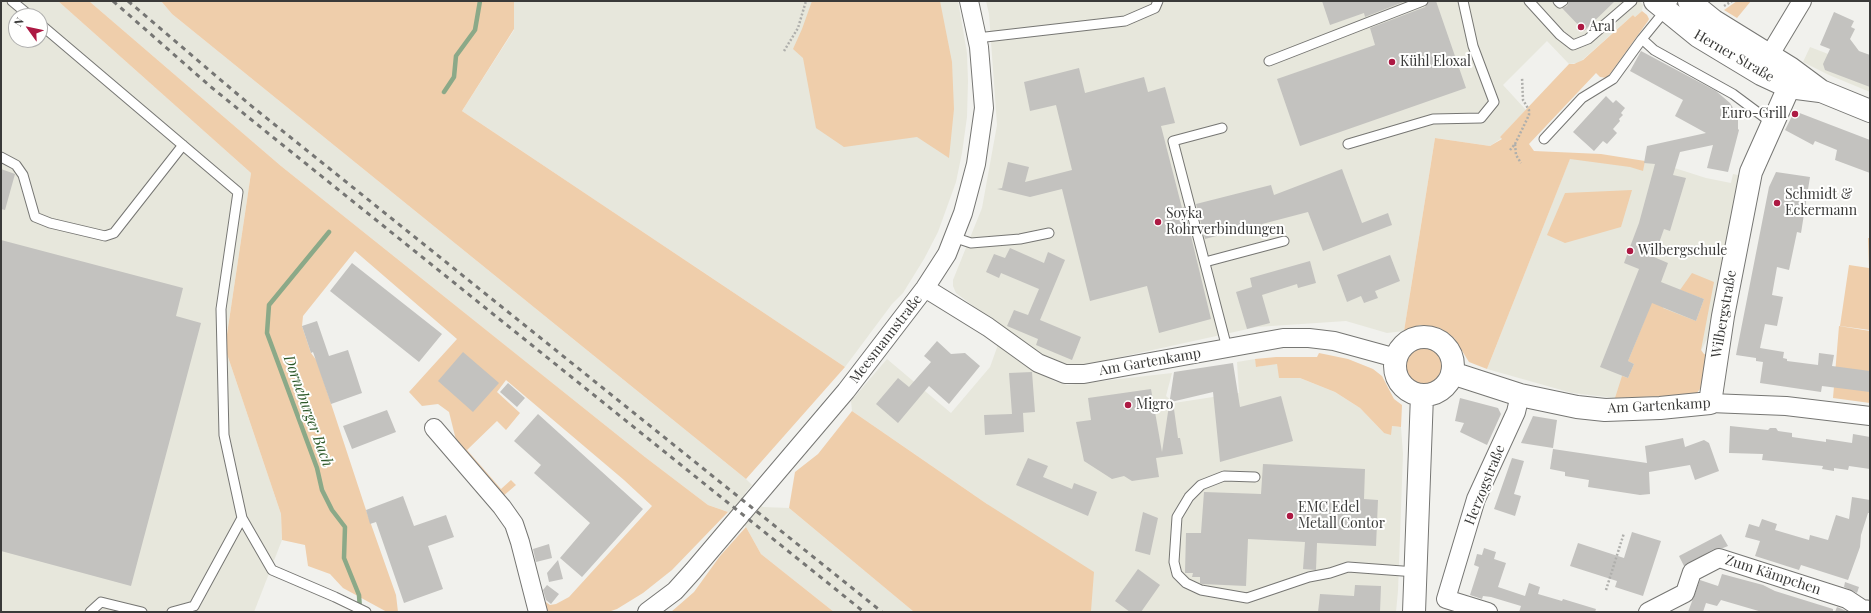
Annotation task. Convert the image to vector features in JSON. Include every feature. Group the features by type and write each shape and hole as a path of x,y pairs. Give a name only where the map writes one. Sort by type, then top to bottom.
{"street":[{"name":"Meesmannstraße","path":"647,612 675,591 694,571 846,391 925,288 947,254 963,213 976,164 984,108 977,38 969,1"},
{"name":"Herner Straße","path":"1689,1 1714,21 1770,56 1790,77"},
{"path":"1770,56 1802,1"},
{"name":"Herner Straße","path":"1665,4 1698,36 1761,74 1790,77 1870,110"},
{"name":"Wilbergstraße","path":"1710,403 1723,316 1751,172 1790,77"},
{"name":"Am Gartenkamp","path":"925,288 988,327 1038,363 1065,374 1084,374 1283,338 1309,338 1345,344 1396,358"},
{"path":"1426,337 1436,339 1444,344 1452,357 1452,373 1447,384 1441,390 1432,394 1422,395 1412,393 1404,387 1399,380 1395,370 1396,358 1399,351 1408,342 1417,338 1426,337"},
{"name":"Am Gartenkamp","path":"1452,373 1520,395 1577,407 1605,410 1680,407 1710,403 1786,406 1870,416"},
{"path":"1414,612 1422,395"},
{"name":"Herzogstraße","path":"1488,612 1446,599 1476,499 1516,412 1520,395"},
{"path":"434,428 502,507 514,524 538,612"},
{"name":"Zum Kämpchen","path":"1648,612 1685,593 1692,572 1719,558 1847,600 1862,609 1870,610"}],"lane":[{"path":"12,1 20,8"},
{"path":"977,38 1125,21 1156,8 1158,1"},
{"path":"1269,61 1423,1"},
{"path":"1348,144 1433,119 1482,118 1494,102 1473,46 1463,1"},
{"path":"1529,1 1560,36 1573,45 1588,39 1632,1"},
{"path":"1558,1 1560,3 1563,1"},
{"path":"1544,138 1582,98 1613,79 1665,4"},
{"path":"48,31 238,192 221,309 224,435 242,518 272,570 335,596 366,612"},
{"path":"1642,39 1654,50 1733,94 1772,124"},
{"path":"1222,128 1173,141 1227,348"},
{"path":"1,157 16,165 23,175 35,217 50,223 104,236 114,232 183,145"},
{"path":"953,237 971,243 1020,239 1049,233"},
{"path":"1205,262 1284,240"},
{"path":"1255,477 1224,476 1200,485 1189,497 1177,517 1174,562 1177,574 1186,583 1200,590 1247,598 1308,577 1330,574 1348,567 1416,572"},
{"path":"172,612 194,606 242,518"},
{"path":"90,612 101,602 142,612"}],"path":[{"path":"784,51 798,28 806,1"},
{"path":"1510,150 1515,144 1529,115 1529,110 1523,100 1522,77"},
{"path":"1515,144 1516,155 1521,163"},
{"path":"1606,590 1624,533"}],"shaded area":[{"path":"1,1 58,1 251,173 226,341 227,354 281,514 282,540 254,612 1,612"},
{"path":"58,1 89,1 281,166 645,457 708,505 728,512 672,570 643,593 617,609 608,612 548,612 542,607 540,598 550,605 556,604 569,597 652,506 624,480 506,380 497,392 520,413 506,430 497,421 467,450 501,489 511,480 516,485 502,497 458,448 449,412 438,404 422,406 409,392 457,339 355,251 303,316 302,326 311,353 317,361 366,510 396,595 398,612 387,612 343,588 330,574 308,566 305,545 282,540 281,514 227,354 226,341 251,173"},
{"path":"89,1 161,1 172,14 746,479 752,485 745,493 763,507 789,508 914,612 834,612 761,554 746,527 728,512 708,505 645,457 281,166"},
{"path":"161,1 514,1 514,29 462,111 845,367 746,479 172,14"},
{"path":"514,1 958,1 967,53 968,81 967,117 956,182 938,232 924,259 903,293 892,304 845,367 462,111 514,30"},
{"path":"812,1 940,1 952,62 954,109 949,158 917,137 844,147 816,128 803,58 793,49"},
{"path":"986,1 1639,1 1643,5 1642,11 1635,17 1633,15 1579,63 1569,64 1547,41 1503,85 1526,110 1500,137 1502,138 1490,146 1435,138 1404,331 1387,333 1346,321 1257,327 1074,366 1047,358 1013,336 956,293 953,286 953,280 982,208 997,125 989,14"},
{"path":"1737,1 1751,1 1737,18 1724,10"},
{"path":"1642,11 1647,15 1649,19 1648,21 1607,78 1600,77 1596,73 1529,144 1534,151 1601,154 1645,161 1643,171 1630,167 1570,159 1487,369 1469,362 1454,338 1440,328 1420,325 1404,331 1435,138 1490,146 1502,139 1500,137 1569,64 1574,64 1583,60 1633,15 1635,17"},
{"path":"1810,47 1870,70 1870,92 1829,75 1803,62"},
{"name":"Wilbergschule","path":"1571,156 1662,164 1706,178 1731,183 1733,174 1742,176 1714,325 1687,379 1615,398 1572,393 1487,369"},
{"path":"1632,190 1621,227 1565,243 1547,235 1565,193"},
{"path":"1868,238 1870,238 1870,330 1840,326 1849,265 1869,268"},
{"path":"1692,273 1714,282 1701,350 1704,354 1710,356 1706,382 1695,395 1615,398 1622,376 1628,378 1634,364 1628,361 1653,299 1665,303 1663,308 1696,321 1704,299 1680,290"},
{"path":"1839,326 1870,331 1870,403 1833,398"},
{"path":"999,342 1007,350 1054,381 1067,385 1172,373 1166,396 1174,403 1239,393 1237,362 1255,359 1257,367 1277,363 1280,378 1300,378 1335,392 1360,408 1384,433 1392,426 1401,427 1403,454 1396,612 1092,612 987,504 852,411 851,401 887,359 951,413 990,367"},
{"path":"1428,348 1437,353 1441,359 1441,373 1437,379 1428,384 1420,384 1411,379 1407,373 1406,362 1411,353 1417,349"},
{"path":"1319,353 1348,359 1373,369 1382,376 1394,399 1402,405 1401,427 1392,426 1391,435 1384,433 1360,408 1335,392 1300,378 1279,378 1277,364 1256,367 1255,359 1276,357 1317,357"},
{"path":"852,411 987,504 1094,572 1092,612 914,612 789,508 795,472 818,454"},
{"path":"746,527 761,554 834,612 671,612 694,592 720,556"}],"building":[{"path":"1322,1 1406,1 1365,17 1364,13 1330,25"},
{"name":"Kühl Eloxal","path":"1429,1 1436,1 1466,88 1300,146 1277,79 1375,45 1370,28 1425,7"},
{"path":"1569,1 1615,1 1584,31 1562,8 1567,6"},
{"path":"1834,12 1854,21 1851,27 1855,29 1850,39 1859,51 1870,55 1870,87 1825,70 1823,64 1830,49 1820,45"},
{"path":"1641,51 1716,91 1730,103 1735,111 1739,130 1728,172 1707,168 1713,145 1680,152 1673,175 1686,178 1670,231 1664,229 1654,257 1668,263 1661,282 1704,299 1696,321 1652,303 1628,361 1634,364 1628,378 1600,367 1639,269 1624,263 1639,223 1655,164 1644,163 1647,146 1706,133 1675,116 1683,100 1630,71"},
{"path":"1079,68 1085,93 1144,77 1148,92 1165,87 1175,123 1161,126 1182,208 1184,207 1211,319 1159,333 1147,286 1090,301 1062,189 1030,197 997,189 1002,188 1008,162 1029,167 1025,182 1072,170 1056,105 1030,111 1024,82"},
{"path":"1606,96 1613,103 1616,100 1625,108 1621,113 1623,115 1619,119 1620,121 1613,129 1617,133 1607,144 1603,141 1594,151 1573,132"},
{"path":"1797,112 1870,140 1870,173 1835,160 1837,150 1815,141 1813,145 1785,130 1793,114"},
{"path":"1,169 15,174 5,210 1,209"},
{"path":"1342,169 1362,223 1388,213 1392,225 1323,251 1308,212 1205,239 1196,204 1271,185 1274,195"},
{"path":"1776,172 1810,177 1801,233 1797,232 1789,270 1777,267 1772,295 1783,297 1777,326 1765,324 1760,348 1784,352 1783,358 1787,359 1787,361 1818,365 1819,353 1834,355 1832,366 1870,371 1870,392 1822,386 1821,392 1760,383 1763,362 1756,361 1756,358 1736,355 1769,187"},
{"path":"1,240 183,288 176,316 201,323 131,586 1,551"},
{"path":"1010,248 1044,263 1048,252 1065,260 1040,320 1081,337 1072,360 1036,345 1038,339 1007,326 1014,310 1028,315 1039,289 1001,273 999,278 986,272 994,254 1005,258"},
{"path":"1390,255 1400,281 1375,291 1378,298 1364,303 1361,296 1347,302 1337,275"},
{"path":"1310,261 1316,283 1298,288 1297,284 1262,295 1270,323 1247,329 1236,292 1252,287 1250,278"},
{"path":"352,263 442,334 419,362 330,291"},
{"path":"317,321 329,356 348,350 362,393 331,404 313,352 311,353 302,326"},
{"path":"937,341 951,354 965,353 980,366 949,404 929,386 898,423 876,404 898,378 909,387 931,362 924,356"},
{"path":"463,352 499,383 473,412 438,381"},
{"path":"1233,363 1240,407 1281,396 1293,441 1220,462 1213,392 1171,402 1173,402 1178,438 1180,438 1183,454 1156,458 1159,477 1132,481 1124,476 1112,479 1084,461 1076,422 1091,420 1088,398 1151,389 1162,452 1174,372"},
{"path":"1032,372 1035,412 1022,413 1024,432 985,435 984,415 1012,414 1009,373"},
{"path":"508,383 525,398 517,407 500,392"},
{"path":"1460,398 1498,408 1501,414 1487,445 1460,432 1464,423 1455,421"},
{"path":"387,410 396,432 352,449 343,426"},
{"path":"538,414 643,509 582,577 560,558 590,523 534,473 541,465 514,441"},
{"path":"1533,416 1557,420 1553,448 1521,443"},
{"path":"1730,426 1768,430 1770,428 1776,428 1778,431 1792,433 1792,437 1826,442 1826,439 1852,443 1853,434 1870,437 1870,469 1849,466 1848,470 1834,468 1834,471 1822,469 1823,466 1762,460 1763,454 1729,453"},
{"path":"1683,438 1685,447 1704,440 1709,443 1719,471 1695,480 1690,465 1649,472 1650,494 1640,495 1588,487 1589,480 1565,476 1565,472 1550,469 1553,449 1647,463 1645,446"},
{"path":"1028,458 1048,466 1043,477 1072,489 1074,483 1097,492 1088,516 1016,485"},
{"path":"1512,458 1524,461 1514,494 1521,496 1515,516 1494,509"},
{"name":"EMC Edel Metall Contor","path":"1263,464 1365,469 1364,499 1378,500 1376,546 1317,543 1316,570 1303,569 1305,542 1248,539 1246,586 1202,584 1200,583 1200,577 1192,577 1193,573 1185,573 1186,533 1201,533 1204,492 1261,494"},
{"path":"403,496 414,526 446,515 454,537 428,546 443,589 404,603 376,522 370,524 366,510"},
{"path":"1852,497 1870,500 1870,513 1868,513 1861,535 1860,547 1848,580 1801,565 1799,570 1755,556 1760,541 1745,537 1749,524 1759,527 1762,519 1777,524 1775,530 1809,540 1810,535 1828,540 1836,515 1849,519"},
{"path":"1143,512 1158,518 1150,555 1135,551"},
{"path":"1632,532 1661,541 1643,596 1615,587 1617,581 1570,566 1578,543 1624,558"},
{"path":"1721,534 1728,546 1714,549 1684,566 1679,556"},
{"path":"549,544 552,558 536,562 533,549"},
{"path":"1484,548 1496,552 1494,559 1506,563 1498,587 1525,596 1529,583 1540,587 1538,594 1562,601 1563,599 1596,609 1595,612 1519,612 1521,606 1491,597 1483,596 1482,599 1470,595 1479,567 1474,565 1477,554 1482,555"},
{"path":"558,560 563,579 549,582 547,573"},
{"path":"1138,569 1160,585 1141,612 1130,612 1115,601"},
{"path":"1722,574 1763,585 1775,591 1833,609 1833,612 1762,612 1721,600 1717,606 1706,603 1703,612 1688,612 1700,580 1718,586"},
{"path":"1845,582 1859,587 1857,593 1844,587"},
{"path":"547,585 559,594 551,604 546,600 543,590"},
{"path":"1355,585 1381,586 1380,612 1318,612 1320,594 1354,596"},
{"path":"1837,607 1842,609 1848,612 1835,612"}],"waterway":[{"name":"Dorneburger Bach","path":"444,92 454,77 456,56 475,30 480,1"},
{"name":"Dorneburger Bach","path":"329,232 269,305 267,333 317,468 322,490 332,510 345,527 344,558 359,595 360,610"}],"railway":[{"path":"113,1 211,87 864,612"},
{"path":"128,1 249,104 882,612"}],"place":[{"name":"Aral","path":"1581,27"},
{"name":"Kühl Eloxal","path":"1392,62"},
{"name":"Euro-Grill","path":"1795,114"},
{"name":"Schmidt & Eckermann","path":"1777,203"},
{"name":"Soyka Rohrverbindungen","path":"1158,222"},
{"name":"Wilbergschule","path":"1630,251"},
{"name":"Migro","path":"1128,405"},
{"name":"EMC Edel Metall Contor","path":"1290,516"}]}
